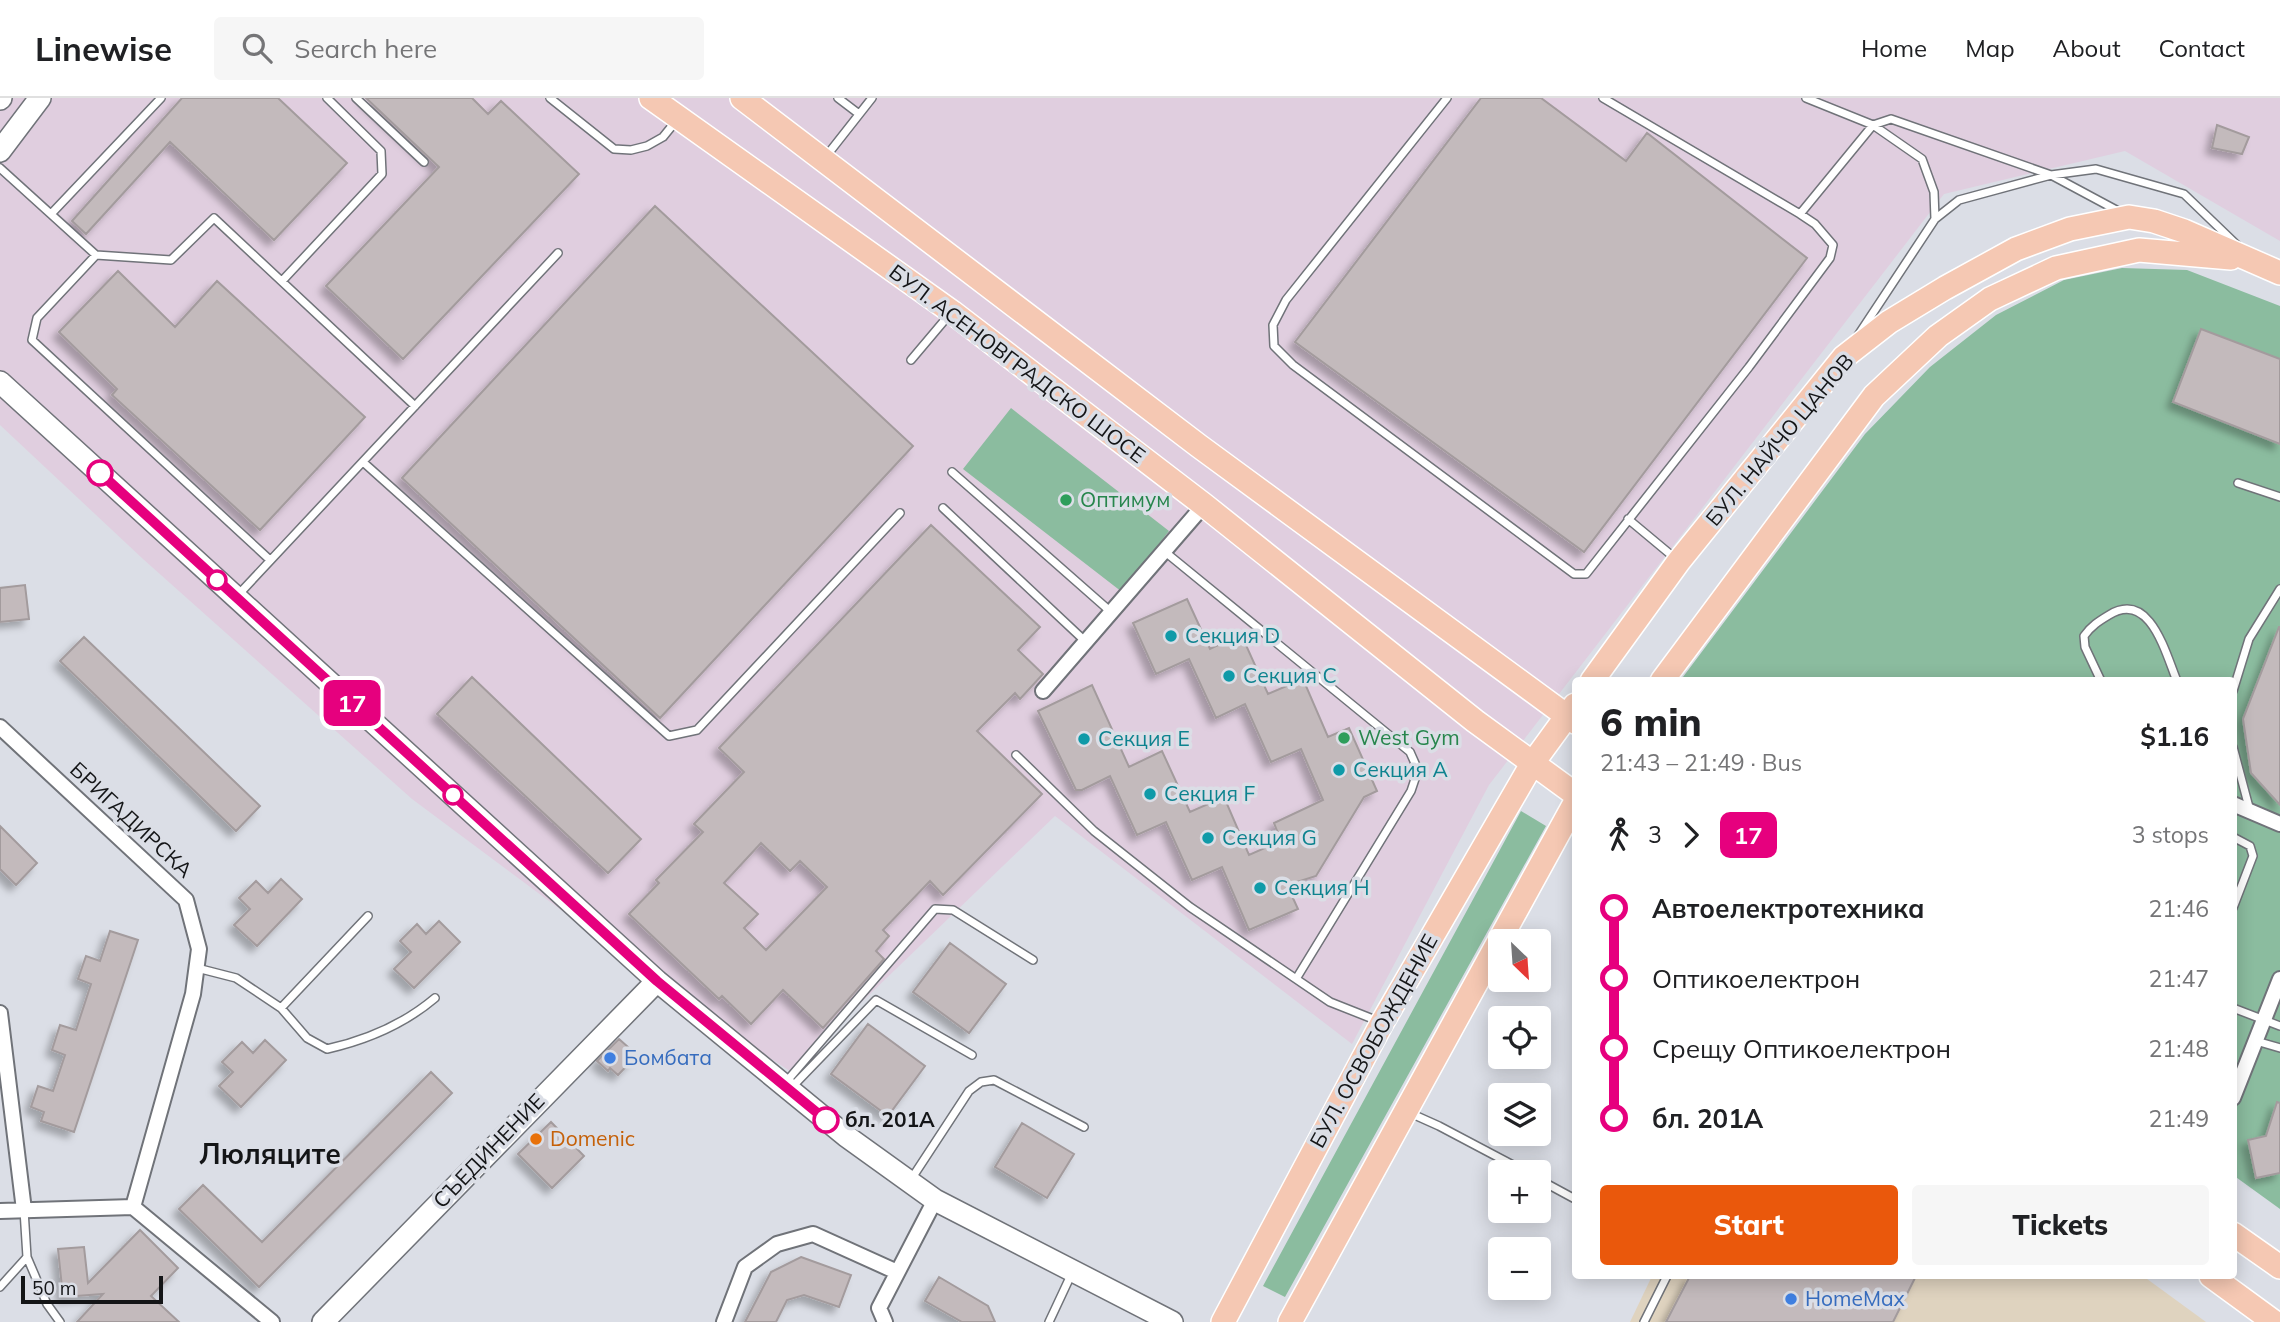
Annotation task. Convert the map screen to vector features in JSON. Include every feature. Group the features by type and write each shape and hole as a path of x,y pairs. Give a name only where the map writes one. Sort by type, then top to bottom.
{"main road":[{"name":"БУЛ. АСЕНОВГРАДСКО ШОСЕ","path":"651,98 952,312 1204,505 1532,764 1572,792"},
{"path":"742,98 1199,446 1572,715 1532,764"},
{"name":"БУЛ. НАЙЧО ЦАНОВ","path":"1595,677 1679,562 1844,357 1889,322 1944,288 2016,249 2070,229 2129,218 2154,221 2184,231 2280,273"},
{"name":"БУЛ. НАЙЧО ЦАНОВ","path":"1665,677 1874,396 1938,336 1990,299 2056,268 2139,250 2253,260"},
{"name":"БУЛ. ОСВОБОЖДЕНИЕ","path":"1223,1322 1382,1023 1532,764"},
{"path":"1290,1322 1572,808"},
{"path":"2237,1237 2280,1267"},
{"path":"2215,1279 2274,1322"}],"street":[{"path":"0,151 40,98"},
{"path":"0,382 657,981 786,1088 846,1136 935,1200 1172,1322"},
{"path":"1042,691 1204,505"},
{"name":"БРИГАДИРСКА","path":"0,727 186,900 199,949 193,993 133,1207"},
{"path":"2237,806 2280,824"},
{"path":"2237,1087 2280,979"},
{"name":"СЪЕДИНЕНИЕ","path":"323,1322 657,981"},
{"path":"0,1013 24,1210"},
{"path":"884,1322 879,1308 935,1200"},
{"path":"0,1211 133,1207 272,1322"},
{"path":"723,1322 745,1267 777,1244 814,1234 897,1272"}],"lane":[{"path":"51,215 161,98"},
{"path":"282,281 382,174 381,151 327,98"},
{"path":"356,98 424,162"},
{"path":"550,98 614,149 631,150 647,146 663,137 678,119"},
{"path":"838,98 859,114"},
{"path":"824,159 872,98"},
{"path":"1447,98 1286,300 1273,325 1274,346 1293,365 1574,573 1586,574 1749,367 1830,258 1833,245 1815,224 1800,214 1602,98"},
{"path":"1806,98 1873,125 1922,159 1934,192 1935,219"},
{"path":"1800,214 1873,125 1891,119 2051,175 2129,218"},
{"path":"0,168 96,255 171,260 214,218 415,406"},
{"path":"1844,357 1935,219 1959,200 2051,175 2096,169 2184,194 2253,260"},
{"path":"236,597 558,253"},
{"path":"96,255 37,318 32,340 270,561"},
{"path":"911,360 952,312"},
{"path":"363,462 669,736 697,730 900,513"},
{"path":"952,472 1111,612"},
{"path":"2238,483 2280,497"},
{"path":"943,508 1086,642"},
{"path":"1628,519 1679,562"},
{"path":"1164,551 1410,752 1418,770 1411,791 1296,979"},
{"path":"2237,678 2249,639 2280,589"},
{"path":"2099,677 2085,647 2084,636 2091,626 2120,608 2136,611 2149,618 2175,677"},
{"path":"1016,755 1105,840 1190,907 1330,1002 1382,1023"},
{"path":"2237,762 2250,811"},
{"path":"2237,839 2250,846 2253,856 2237,898"},
{"path":"786,1088 935,909 953,910 1033,960"},
{"path":"281,1008 368,916"},
{"path":"197,968 236,978 281,1008 307,1038 327,1049 361,1041 412,1017 435,998"},
{"path":"786,1088 876,1000 972,1055"},
{"path":"2237,1010 2280,1026"},
{"path":"2255,1041 2280,1048"},
{"path":"910,1181 969,1091 981,1082 993,1080 1084,1127"},
{"path":"1406,1111 1503,1160"},
{"path":"1551,1186 1572,1197"},
{"path":"24,1210 27,1257 47,1304 60,1322"},
{"path":"0,1287 27,1257"},
{"path":"1049,1322 1073,1271"},
{"path":"1644,1322 1666,1279"}],"shaded area":[{"path":"0,98 2280,98 2280,241 2125,151 1944,194 1489,785 1352,1044 1055,816 790,1071 698,1012 412,799 143,559 0,425"},
{"path":"1651,1279 2147,1279 2206,1322 1630,1322"}],"green space":[{"path":"2122,268 2187,270 2280,306 2280,1209 2237,1178 2237,677 1683,677 1865,434 1930,367 1996,315 2064,280"},
{"name":"Оптимум","path":"1011,408 1169,531 1122,592 963,469"},
{"path":"1521,811 1546,826 1285,1297 1263,1286"}],"building":[{"path":"182,98 278,98 347,163 274,240 170,142 86,234 72,221"},
{"path":"366,98 472,98 488,114 501,101 579,174 403,359 326,286 439,167"},
{"path":"1481,98 1541,98 1626,161 1647,133 1807,258 1584,552 1295,342"},
{"path":"2217,125 2249,137 2242,154 2212,148"},
{"path":"655,206 913,446 660,718 402,478"},
{"path":"118,271 175,327 217,281 365,417 260,530 112,395 117,389 59,332"},
{"path":"2201,329 2280,359 2280,444 2173,402"},
{"path":"931,525 1040,627 1018,650 1043,674 1020,699 1015,693 977,731 1042,794 943,895 930,881 883,930 889,936 876,951 884,959 823,1028 783,990 751,1024 722,996 719,999 629,914 659,883 656,880 703,832 694,824 744,772 719,748","holes":["761,843 790,871 800,861 827,887 766,950 744,928 758,914 724,883"]},
{"path":"25,585 29,619 0,622 0,588"},
{"path":"1187,599 1210,649 1241,634 1268,694 1303,679 1328,737 1349,728 1377,791 1364,797 1316,876 1287,885 1298,909 1249,930 1222,867 1192,880 1166,822 1137,835 1110,776 1082,790 1076,790 1038,711 1092,685 1129,767 1162,751 1190,812 1224,797 1249,855 1281,841 1274,823 1323,800 1301,749 1271,762 1245,704 1216,718 1189,659 1156,674 1133,623"},
{"path":"2279,627 2280,805 2251,773 2243,719"},
{"path":"84,637 260,806 236,831 60,661"},
{"path":"472,677 641,839 608,873 437,714"},
{"path":"0,826 37,863 16,885 0,869"},
{"path":"281,879 302,899 257,946 234,925 250,909 239,898 256,881 268,893"},
{"path":"439,921 460,942 414,988 394,969 411,952 400,941 417,924 426,934"},
{"path":"110,931 138,940 74,1132 41,1121 44,1112 31,1107 38,1086 53,1091 65,1055 52,1050 60,1025 76,1030 91,984 78,979 86,956 100,961"},
{"path":"950,943 1006,984 969,1033 913,992"},
{"path":"868,1024 925,1066 888,1116 831,1074"},
{"path":"619,1039 637,1055 618,1075 610,1068 608,1071 597,1061"},
{"path":"265,1040 286,1060 241,1107 219,1086 233,1072 222,1062 242,1042 253,1053"},
{"path":"431,1072 452,1093 259,1287 179,1209 203,1185 262,1242"},
{"path":"2277,1102 2280,1103 2280,1173 2256,1178 2248,1140 2266,1136"},
{"path":"551,1122 584,1156 552,1188 518,1154"},
{"path":"1022,1123 1074,1154 1047,1198 995,1167"},
{"path":"140,1230 178,1268 151,1296 179,1322 77,1322 103,1294 63,1297 58,1249 84,1247 88,1283"},
{"path":"801,1257 851,1275 839,1307 804,1295 787,1300 776,1322 745,1322 771,1272"},
{"path":"939,1277 988,1306 995,1322 962,1322 925,1301"},
{"name":"HomeMax","path":"1688,1279 1914,1279 1893,1322 1666,1322"}],"bus line":[{"name":"17","path":"100,473 657,981 826,1120"}],"place":[{"name":"Оптимум","path":"1066,500"},
{"name":"Секция D","path":"1171,636"},
{"name":"Секция C","path":"1229,676"},
{"name":"West Gym","path":"1344,738"},
{"name":"Секция E","path":"1084,739"},
{"name":"Секция A","path":"1339,770"},
{"name":"Секция F","path":"1150,794"},
{"name":"Секция G","path":"1208,838"},
{"name":"Секция H","path":"1260,888"},
{"name":"Бомбата","path":"610,1058"},
{"name":"бл. 201А","path":"826,1120"},
{"name":"Domenic","path":"536,1139"},
{"name":"HomeMax","path":"1791,1299"}],"district":[{"name":"Люляците","path":"270,1154"}]}
